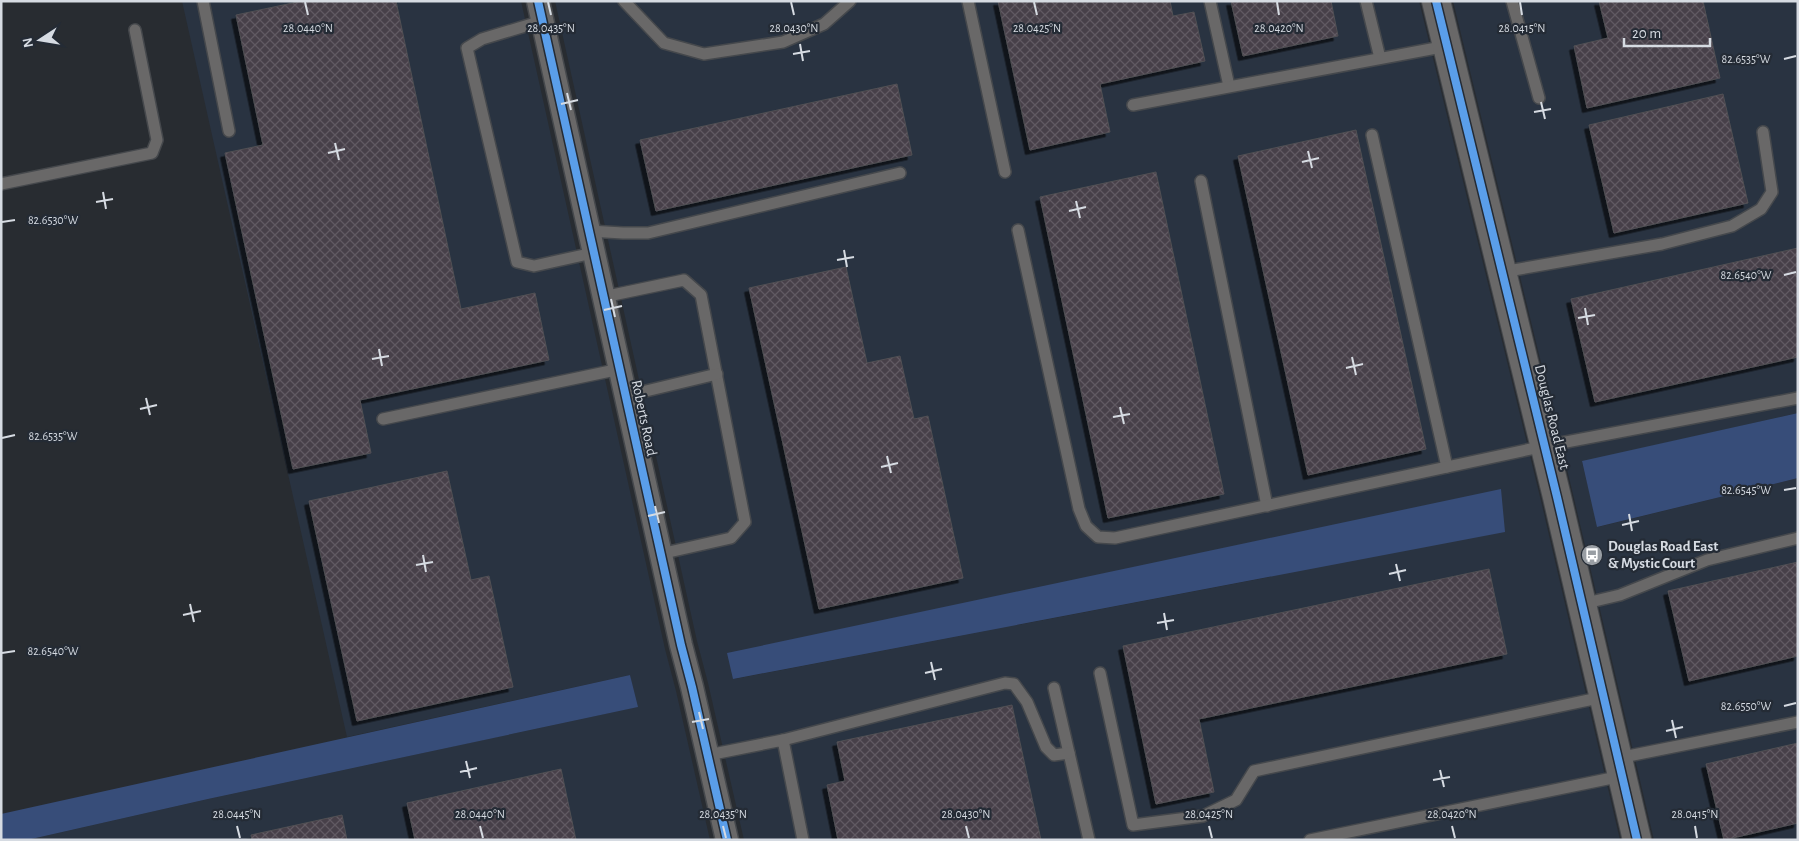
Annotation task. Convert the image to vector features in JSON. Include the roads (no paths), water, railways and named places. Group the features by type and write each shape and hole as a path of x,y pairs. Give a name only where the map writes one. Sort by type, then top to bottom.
{"street":[{"name":"Douglas Road East","path":"1436,1 1545,446 1637,840"},
{"name":"Roberts Road","path":"540,11 660,554 727,840"}],"lane":[{"path":"203,1 229,130"},
{"path":"624,1 664,43 704,54 784,42 824,24 850,1"},
{"path":"968,1 1005,172"},
{"path":"1210,1 1228,86"},
{"path":"1366,1 1380,58"},
{"path":"1512,1 1539,98"},
{"path":"540,11 467,48 517,262 534,266 591,242 623,233 648,233 900,173"},
{"path":"1,184 152,154 157,140 135,30"},
{"path":"1132,105 1447,46"},
{"path":"1502,272 1662,244 1732,226 1761,209 1772,192 1763,132"},
{"path":"1372,136 1448,467"},
{"path":"1201,181 1267,506"},
{"path":"1018,230 1079,509 1086,526 1098,537 1115,538 1545,446 1798,398"},
{"path":"603,297 684,280 701,295 745,522 731,538 660,554"},
{"path":"383,419 620,369"},
{"path":"626,396 716,374"},
{"path":"1582,604 1620,595 1707,560 1798,538"},
{"path":"1100,673 1133,825 1203,816 1236,800 1254,771 1603,697"},
{"path":"708,755 783,740 1005,683 1014,684 1027,702 1046,748 1054,755 1069,753"},
{"path":"1054,688 1089,840"},
{"path":"1310,840 1620,767 1798,722"},
{"path":"783,740 803,840"}],"water":[{"path":"1798,413 1798,478 1597,527 1582,461"},
{"path":"1501,489 1505,532 733,679 727,653"},
{"path":"630,675 638,707 208,799 27,840 1,840 1,814"}],"place":[{"name":"Douglas Road East & Mystic Court","path":"1592,555"}]}
